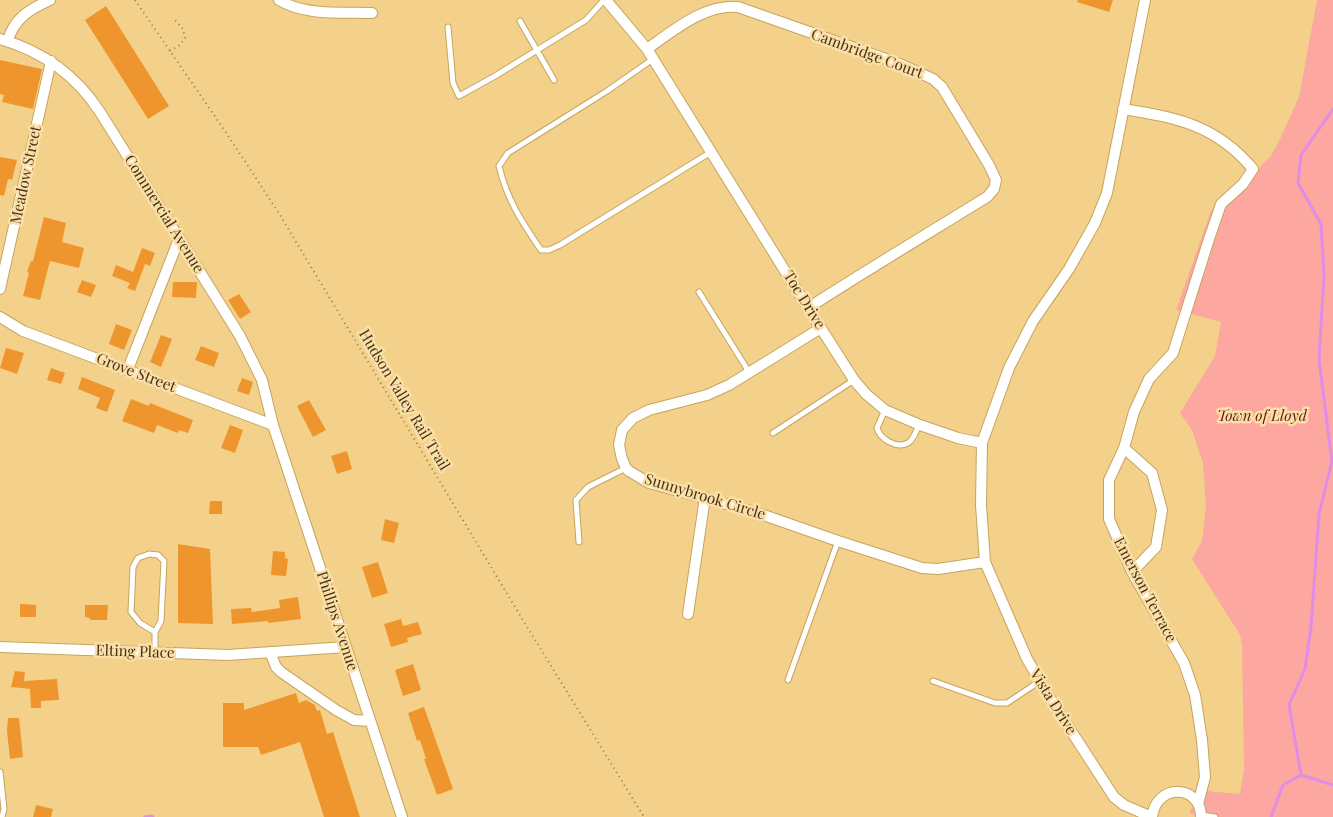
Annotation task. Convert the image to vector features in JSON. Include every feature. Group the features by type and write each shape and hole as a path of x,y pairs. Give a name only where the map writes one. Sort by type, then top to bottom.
{"street":[{"name":"Commercial Avenue","path":"50,0 33,8 16,22 4,40 51,61 74,80 99,110 244,343 262,380 273,425"},
{"path":"279,0 289,6 310,10 372,13"},
{"name":"Toc Drive","path":"605,0 647,49 854,380 866,394 885,410 958,438 982,443"},
{"path":"985,562 981,505 982,443 1009,368 1033,321 1069,269 1095,223 1107,193 1145,0"},
{"name":"Cambridge Court","path":"647,49 689,21 718,8 738,7 900,64 933,79 942,87 989,165 996,180 994,189 987,197 895,252 808,308"},
{"name":"Meadow Street","path":"0,289 51,61"},
{"name":"Emerson Terrace","path":"1123,109 1160,115 1206,130 1222,139 1240,153 1253,169 1243,184 1221,204 1208,239 1173,353 1149,379 1134,412 1124,448 1109,480 1109,519 1132,572 1184,663 1195,695 1202,740 1205,777 1200,812"},
{"path":"128,369 179,239"},
{"name":"Grove Street","path":"0,317 23,331 273,425"},
{"name":"Sunnybrook Circle","path":"821,328 729,385 707,395 649,410 633,418 622,430 618,445 626,468 649,483 755,512 922,568 938,569 985,562"},
{"name":"Phillips Avenue","path":"273,425 402,817"},
{"path":"1124,448 1152,473 1162,510 1156,547 1132,572"},
{"path":"688,614 705,498"},
{"name":"Vista Drive","path":"985,562 1027,659 1114,797 1124,805 1152,817"},
{"name":"Elting Place","path":"0,647 228,655 346,647"},
{"path":"270,652 276,667 312,694 354,720 370,721"},
{"path":"1152,817 1157,801 1170,792 1186,794 1193,798 1200,812"}],"lane":[{"path":"448,27 453,82 459,96 586,20 605,0"},
{"path":"520,21 554,80"},
{"path":"653,59 607,91 508,152 499,166 503,185 514,209 541,250 549,250 711,152"},
{"path":"699,292 749,372"},
{"path":"773,433 854,380"},
{"path":"885,410 877,428 884,439 896,444 907,443 912,439 920,425"},
{"path":"579,542 576,500 588,487 626,468"},
{"path":"788,680 838,541"},
{"path":"154,632 140,623 131,612 133,567 138,558 149,554 158,555 164,562 161,621 154,632 156,653"},
{"path":"933,681 995,703 1007,703 1040,681"},
{"path":"0,772 4,809 2,817"},
{"path":"1200,812 1215,817"}],"path":[{"name":"Hudson Valley Rail Trail","path":"135,0 230,138 280,215 521,617 644,817"},
{"path":"170,51 180,45 185,38 183,29 175,20"}],"green space":[{"name":"Town of Lloyd","path":"1317,0 1333,0 1333,817 1198,817 1189,812 1206,791 1240,794 1244,769 1242,645 1240,635 1192,559 1202,541 1206,507 1203,463 1192,430 1180,413 1215,356 1221,322 1176,310 1211,211 1220,200 1271,156 1280,139 1299,97"}],"building":[{"path":"1078,0 1113,0 1109,12 1077,2"},
{"path":"106,6 169,106 148,119 85,20"},
{"path":"0,60 42,69 33,109 2,102 4,95 0,94"},
{"path":"0,157 17,160 12,180 8,179 4,196 0,195"},
{"path":"44,217 66,223 62,242 84,248 79,268 50,261 40,300 23,296 29,273 27,272 31,261 33,261"},
{"path":"142,248 155,253 150,266 145,264 135,291 127,288 130,283 112,276 116,265 133,272"},
{"path":"82,280 96,285 91,297 77,292"},
{"path":"173,282 197,282 196,298 172,297"},
{"path":"239,294 251,312 240,319 228,300"},
{"path":"116,324 132,330 124,350 109,344"},
{"path":"161,335 172,339 161,367 150,362"},
{"path":"201,346 219,353 214,367 195,360"},
{"path":"6,348 24,353 17,374 0,368"},
{"path":"51,368 65,373 61,384 47,380"},
{"path":"82,377 115,390 107,412 96,408 100,398 78,389"},
{"path":"242,378 253,382 249,395 237,391"},
{"path":"131,399 149,406 150,403 193,420 188,433 179,430 178,433 157,425 154,433 122,421"},
{"path":"309,400 326,430 313,437 297,406"},
{"path":"230,425 243,430 235,453 221,448"},
{"path":"347,451 352,469 337,474 331,456"},
{"path":"210,501 222,501 222,514 209,514"},
{"path":"385,519 399,523 394,543 381,540"},
{"path":"178,544 210,549 213,624 178,623"},
{"path":"273,551 285,552 285,558 288,559 286,576 271,575"},
{"path":"378,562 388,593 372,598 362,567"},
{"path":"298,597 301,619 268,623 268,621 232,624 231,609 251,608 252,612 280,608 279,600"},
{"path":"20,604 36,605 36,617 20,617"},
{"path":"85,605 108,605 107,620 90,620 90,618 85,617"},
{"path":"401,619 403,626 418,622 422,634 407,638 408,642 391,647 384,624"},
{"path":"413,664 421,690 403,696 395,670"},
{"path":"15,671 25,672 24,681 57,679 59,700 41,701 41,708 31,708 30,689 11,687"},
{"path":"296,693 299,703 306,700 315,705 317,711 320,710 327,734 333,732 360,817 324,817 300,742 261,755 258,747 223,747 223,703 244,703 244,710"},
{"path":"424,707 453,789 437,795 424,759 426,759 420,740 417,741 408,713"},
{"path":"8,718 19,718 23,757 10,759 7,731"},
{"path":"36,805 53,809 51,817 33,817"}],"waterway":[{"path":"1301,775 1289,705 1305,669 1311,627 1319,514 1332,461 1319,360 1324,275 1321,224 1298,183 1301,155 1333,109"},
{"path":"1271,817 1283,785 1301,775 1333,785"},
{"path":"145,817 153,817"}]}
